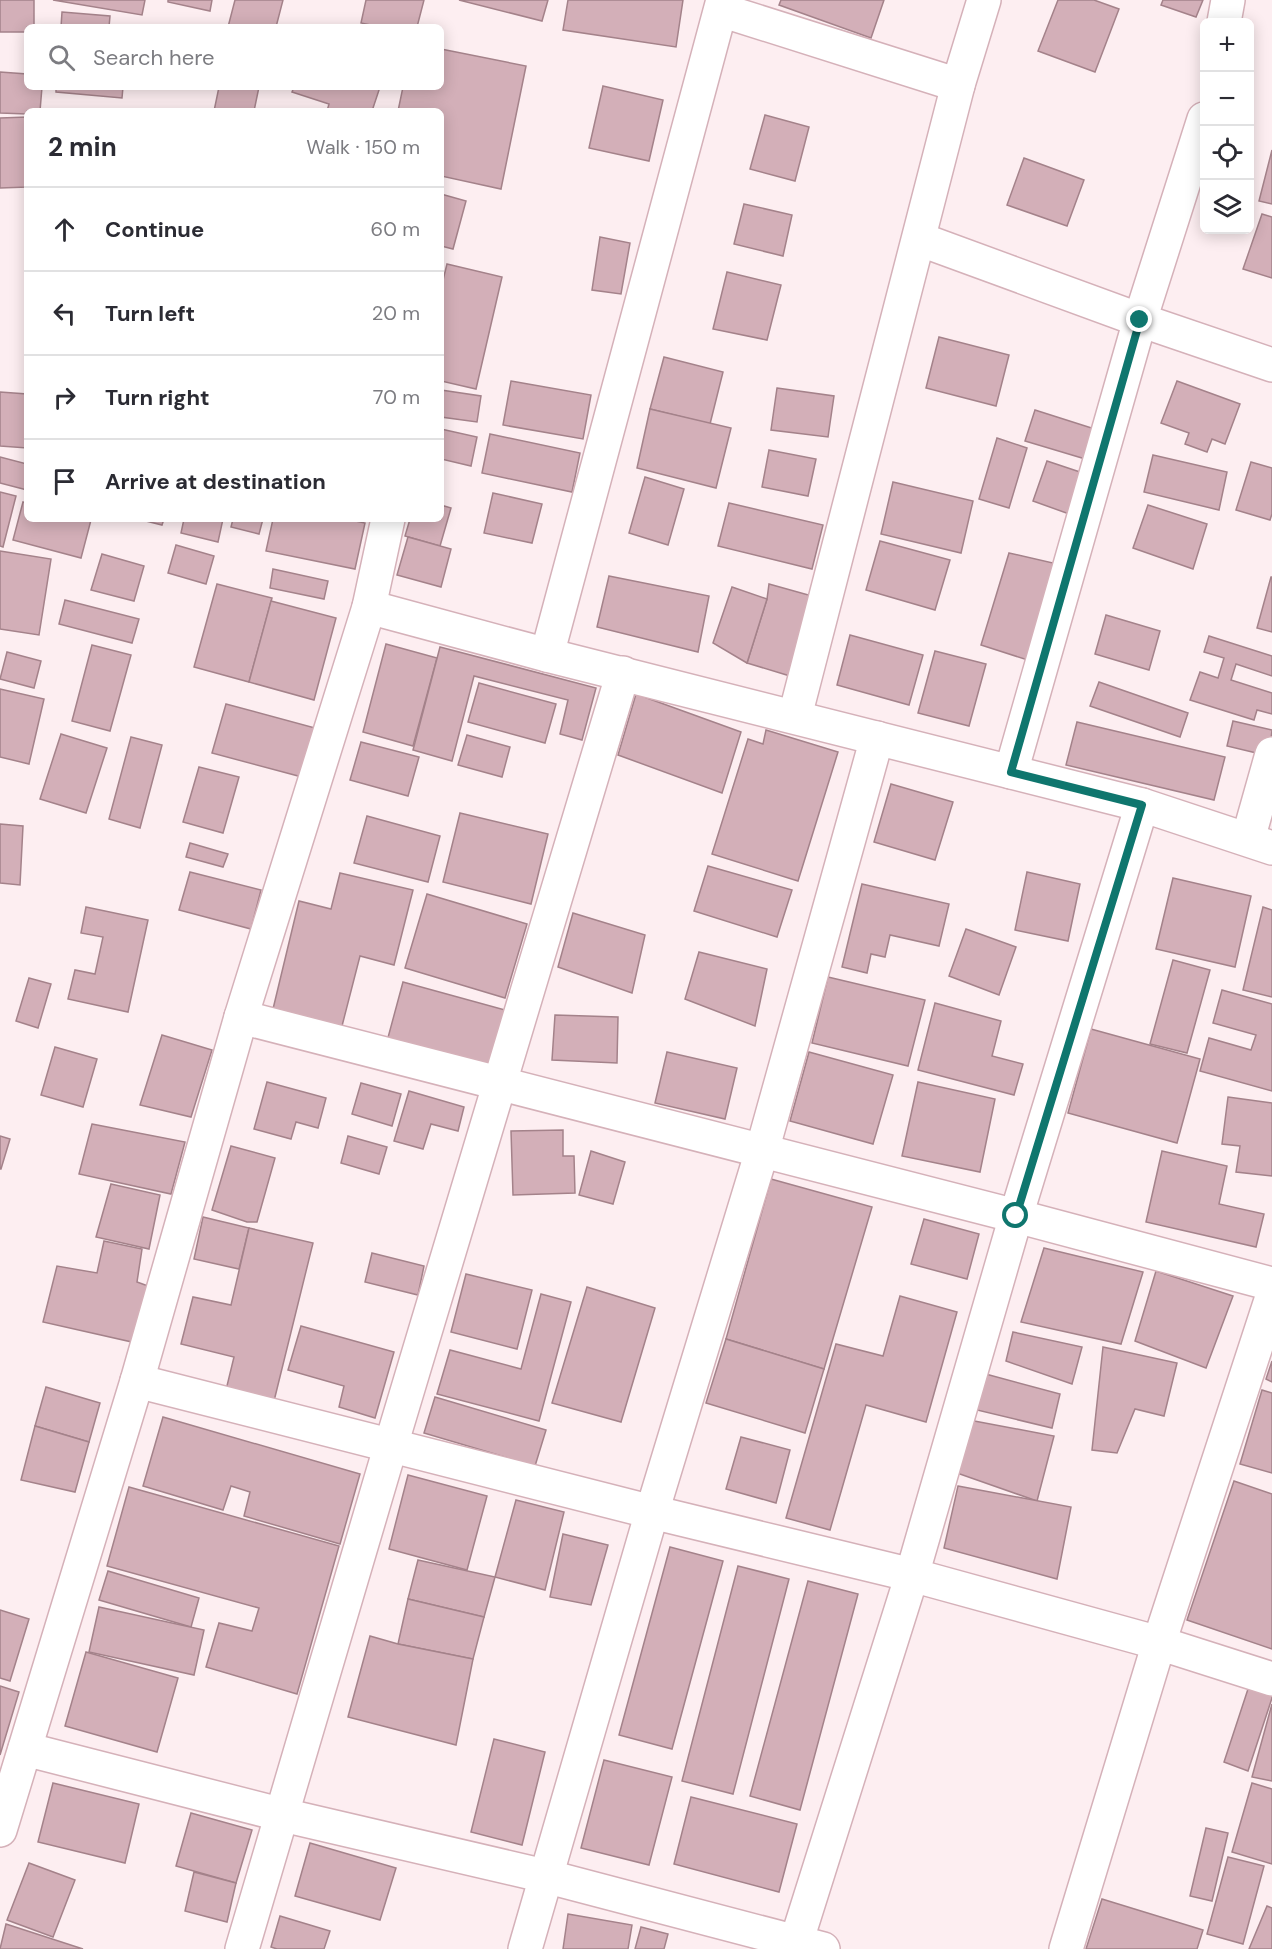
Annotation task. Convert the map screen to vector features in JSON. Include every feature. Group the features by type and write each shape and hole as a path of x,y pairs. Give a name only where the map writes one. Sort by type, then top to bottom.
{"street":[{"path":"795,716 958,85 984,0"},
{"path":"1225,18 1228,0"},
{"path":"547,655 722,5 958,85"},
{"path":"1011,772 1140,320 1201,126"},
{"path":"919,239 1140,320 1272,365"},
{"path":"0,1830 137,1381 242,1017 369,607 387,522"},
{"path":"369,607 547,655 1142,805 1260,844 1272,754"},
{"path":"242,1949 623,673"},
{"path":"525,1949 652,1512 762,1150 877,738"},
{"path":"25,1749 283,1815 545,1876 804,1947 1016,1216 1142,805"},
{"path":"242,1017 1272,1284"},
{"path":"1066,1949 1159,1643 1272,1297"},
{"path":"137,1381 652,1512 912,1575 1159,1643 1272,1679"}],"building":[{"path":"0,0 34,0 34,24 24,24 24,32 0,32"},
{"path":"53,0 145,0 142,15"},
{"path":"168,0 212,0 210,11 168,2"},
{"path":"235,0 283,0 277,24 229,24"},
{"path":"366,0 424,0 418,24 361,23"},
{"path":"459,0 548,0 542,21"},
{"path":"568,0 683,0 676,47 563,30"},
{"path":"781,0 884,0 871,38 779,5"},
{"path":"1058,0 1094,0 1119,9 1095,72 1038,51"},
{"path":"1163,0 1203,0 1196,17 1161,5"},
{"path":"62,12 110,16 109,24 61,24"},
{"path":"444,50 526,66 501,189 444,177 444,108 399,108 402,90 444,90"},
{"path":"0,72 24,74 24,90 42,90 40,108 24,108 24,114 0,113"},
{"path":"603,86 663,100 649,161 589,148"},
{"path":"56,90 123,90 122,98 56,92"},
{"path":"218,90 258,90 255,108 215,108"},
{"path":"293,90 379,90 373,108 328,108 329,104 292,92"},
{"path":"765,115 809,127 795,181 750,169"},
{"path":"24,117 24,187 0,188 0,118"},
{"path":"1272,150 1272,204 1259,201"},
{"path":"1024,158 1084,180 1067,226 1007,205"},
{"path":"444,195 466,201 453,249 444,247"},
{"path":"744,204 792,215 783,256 734,244"},
{"path":"1262,214 1272,217 1272,278 1243,269"},
{"path":"600,237 630,243 621,294 592,290"},
{"path":"447,264 502,277 476,389 444,382 444,276"},
{"path":"727,272 781,285 767,340 713,329"},
{"path":"939,337 1009,355 996,406 926,388"},
{"path":"664,357 723,372 710,424 650,409"},
{"path":"511,381 591,395 583,439 503,425"},
{"path":"1177,381 1240,404 1225,444 1212,439 1207,452 1185,444 1189,433 1161,423"},
{"path":"777,388 834,396 828,437 771,430"},
{"path":"444,390 481,396 477,422 444,417"},
{"path":"0,392 24,394 24,448 0,446"},
{"path":"650,409 731,428 716,488 637,468"},
{"path":"1035,410 1101,431 1092,461 1025,441"},
{"path":"444,430 477,437 471,466 444,460"},
{"path":"490,434 580,453 572,492 482,473"},
{"path":"997,438 1027,448 1009,508 979,499"},
{"path":"769,450 816,459 808,496 762,487"},
{"path":"1153,455 1227,472 1219,510 1144,492"},
{"path":"0,457 24,463 24,489 0,483"},
{"path":"1047,461 1086,474 1072,515 1033,501"},
{"path":"1251,462 1272,468 1270,520 1236,510"},
{"path":"645,477 684,489 668,545 629,533"},
{"path":"893,482 973,501 961,553 881,534"},
{"path":"0,492 16,496 3,547 0,546"},
{"path":"493,493 542,504 532,543 484,533"},
{"path":"23,502 24,522 90,522 81,558 13,540"},
{"path":"729,503 823,525 812,569 718,546"},
{"path":"1148,505 1207,524 1193,569 1133,548"},
{"path":"444,506 451,508 440,546 405,536 409,522 444,522"},
{"path":"183,522 222,522 218,542 181,533"},
{"path":"232,522 262,522 259,534 231,527"},
{"path":"272,522 365,523 355,569 266,551"},
{"path":"408,537 451,549 441,587 397,575"},
{"path":"880,541 950,560 935,610 866,590"},
{"path":"176,545 214,556 206,584 168,573"},
{"path":"0,551 51,559 39,635 0,629"},
{"path":"1009,553 1053,563 1031,661 981,645"},
{"path":"102,554 144,566 134,601 91,590"},
{"path":"273,569 328,581 324,599 270,588"},
{"path":"609,576 709,596 698,652 597,627"},
{"path":"1272,577 1272,632 1257,628"},
{"path":"217,584 272,598 249,682 194,667"},
{"path":"769,584 812,596 790,676 747,663 767,599"},
{"path":"732,587 767,599 747,663 713,643"},
{"path":"65,600 139,619 132,643 59,624"},
{"path":"271,601 336,618 314,700 249,682"},
{"path":"1106,615 1160,631 1149,670 1095,654"},
{"path":"850,635 923,655 909,705 837,685"},
{"path":"1209,636 1272,656 1272,676 1236,664 1231,680 1272,693 1272,714 1257,710 1254,720 1190,700 1200,672 1218,678 1224,658 1204,652"},
{"path":"386,644 437,658 413,746 363,732"},
{"path":"92,645 131,655 110,731 72,721"},
{"path":"440,647 596,688 582,740 560,734 568,700 474,676 452,761 413,750"},
{"path":"935,651 986,664 969,726 918,713"},
{"path":"7,652 41,661 34,688 0,679"},
{"path":"1099,682 1188,713 1180,737 1090,706"},
{"path":"479,683 556,704 545,743 468,722"},
{"path":"0,689 44,699 29,764 0,757"},
{"path":"636,694 741,732 722,793 618,755"},
{"path":"226,704 315,728 302,777 212,753"},
{"path":"1233,721 1272,730 1269,756 1227,746"},
{"path":"1077,722 1225,757 1214,800 1066,765"},
{"path":"766,730 838,752 798,881 712,854 748,739 763,744"},
{"path":"61,734 107,748 86,813 40,799"},
{"path":"467,735 510,747 502,777 458,765"},
{"path":"131,737 162,745 140,828 109,819"},
{"path":"361,742 419,757 408,796 350,780"},
{"path":"199,767 239,777 223,833 183,822"},
{"path":"891,784 953,802 935,860 874,842"},
{"path":"460,813 548,834 531,904 443,882"},
{"path":"367,816 440,836 428,882 354,863"},
{"path":"0,824 23,826 20,885 0,883"},
{"path":"190,843 228,854 223,867 186,857"},
{"path":"708,866 792,890 777,937 694,911"},
{"path":"190,872 261,890 251,929 179,910"},
{"path":"1027,872 1080,884 1068,941 1015,930"},
{"path":"340,873 413,890 394,965 360,956 342,1026 273,1009 299,901 331,909"},
{"path":"1173,878 1251,896 1235,967 1156,949"},
{"path":"862,884 949,904 939,946 890,935 885,957 871,954 867,973 842,967"},
{"path":"427,894 527,924 505,998 405,968"},
{"path":"86,907 148,920 128,1012 68,999 75,970 95,974 103,937 81,933"},
{"path":"1263,907 1272,910 1272,997 1243,990"},
{"path":"573,913 645,935 632,993 558,967"},
{"path":"966,929 1016,947 999,995 949,976"},
{"path":"699,952 767,969 755,1026 685,999"},
{"path":"1173,960 1210,970 1187,1053 1150,1044"},
{"path":"828,977 925,1000 908,1066 812,1043"},
{"path":"29,978 51,984 38,1028 16,1021"},
{"path":"403,982 505,1010 487,1074 386,1045"},
{"path":"1222,990 1272,1004 1272,1091 1200,1071 1209,1038 1251,1050 1256,1035 1213,1023"},
{"path":"935,1003 1001,1021 992,1056 1023,1064 1014,1095 918,1070"},
{"path":"555,1015 618,1017 617,1063 552,1060"},
{"path":"1091,1029 1200,1059 1177,1143 1068,1113"},
{"path":"162,1035 212,1050 191,1117 140,1105"},
{"path":"55,1047 97,1059 83,1107 41,1095"},
{"path":"667,1052 737,1068 725,1119 655,1103"},
{"path":"809,1052 893,1075 873,1144 790,1121"},
{"path":"267,1082 326,1098 318,1128 296,1122 291,1139 254,1129"},
{"path":"918,1082 995,1099 980,1172 902,1156"},
{"path":"361,1083 401,1094 392,1126 352,1114"},
{"path":"409,1091 464,1107 458,1131 431,1124 423,1149 394,1141"},
{"path":"1228,1097 1272,1103 1272,1176 1236,1172 1240,1146 1222,1144"},
{"path":"92,1124 185,1142 171,1194 79,1174"},
{"path":"563,1130 563,1156 574,1156 575,1193 513,1195 511,1131"},
{"path":"0,1136 10,1139 1,1169 0,1169"},
{"path":"348,1136 387,1147 379,1174 341,1163"},
{"path":"231,1146 275,1158 257,1222 247,1222 212,1210"},
{"path":"591,1151 625,1162 613,1204 579,1195"},
{"path":"1162,1151 1227,1166 1219,1204 1264,1214 1256,1247 1146,1222"},
{"path":"771,1179 872,1207 824,1369 726,1339"},
{"path":"111,1184 160,1195 149,1249 96,1237"},
{"path":"203,1217 249,1228 239,1269 194,1259"},
{"path":"924,1219 979,1234 967,1279 911,1264"},
{"path":"249,1228 313,1243 274,1401 226,1390 234,1357 181,1344 193,1297 231,1305"},
{"path":"104,1241 142,1249 137,1282 148,1286 132,1342 43,1322 57,1266 97,1273"},
{"path":"1044,1248 1143,1272 1121,1344 1021,1322"},
{"path":"372,1253 424,1266 418,1295 365,1282"},
{"path":"1156,1271 1233,1296 1206,1368 1135,1341"},
{"path":"466,1274 532,1290 517,1349 451,1332"},
{"path":"587,1287 655,1308 621,1422 552,1403"},
{"path":"541,1294 571,1302 539,1421 437,1394 450,1350 521,1369"},
{"path":"900,1296 957,1312 926,1422 866,1405 830,1530 786,1518 836,1344 883,1356"},
{"path":"301,1326 394,1352 375,1418 339,1407 344,1386 288,1370"},
{"path":"1013,1332 1082,1347 1072,1384 1006,1361"},
{"path":"726,1339 824,1369 805,1433 706,1403"},
{"path":"1103,1347 1177,1363 1164,1416 1135,1409 1117,1453 1092,1450"},
{"path":"1272,1361 1272,1382 1266,1379"},
{"path":"982,1373 1060,1394 1052,1428 977,1410"},
{"path":"46,1387 100,1403 89,1442 35,1426"},
{"path":"1262,1390 1272,1393 1272,1473 1240,1464"},
{"path":"435,1397 546,1430 535,1466 424,1433"},
{"path":"163,1417 360,1474 340,1544 244,1516 250,1492 231,1486 223,1510 143,1486"},
{"path":"969,1420 1054,1436 1037,1501 957,1473"},
{"path":"35,1426 89,1442 75,1492 21,1480"},
{"path":"741,1437 790,1450 776,1503 726,1489"},
{"path":"408,1475 487,1496 467,1570 389,1549"},
{"path":"1234,1481 1272,1494 1272,1649 1187,1620"},
{"path":"958,1486 1071,1507 1057,1579 944,1548"},
{"path":"129,1487 339,1546 297,1694 206,1667 219,1623 252,1631 259,1608 107,1566"},
{"path":"516,1500 564,1512 545,1590 495,1577"},
{"path":"563,1534 608,1545 591,1605 550,1597"},
{"path":"670,1547 723,1561 672,1749 619,1735"},
{"path":"418,1560 495,1577 484,1617 408,1599"},
{"path":"738,1566 789,1579 733,1794 682,1781"},
{"path":"108,1571 199,1598 191,1627 99,1600"},
{"path":"808,1581 858,1594 800,1810 750,1796"},
{"path":"408,1599 484,1617 473,1659 398,1644"},
{"path":"99,1607 204,1630 194,1675 89,1652"},
{"path":"0,1610 29,1619 10,1681 0,1678"},
{"path":"370,1636 473,1659 456,1745 348,1717"},
{"path":"86,1652 178,1678 157,1752 65,1726"},
{"path":"0,1686 19,1692 0,1755"},
{"path":"1249,1686 1272,1694 1272,1698 1248,1771 1224,1762"},
{"path":"1272,1704 1272,1781 1252,1777"},
{"path":"494,1739 545,1752 522,1845 471,1832"},
{"path":"604,1760 672,1777 649,1865 581,1848"},
{"path":"53,1783 139,1804 125,1863 38,1842"},
{"path":"1252,1783 1272,1789 1272,1864 1232,1852"},
{"path":"691,1797 797,1824 779,1892 674,1864"},
{"path":"191,1813 252,1830 236,1883 176,1866"},
{"path":"1206,1828 1228,1833 1212,1901 1190,1896"},
{"path":"310,1843 396,1868 380,1920 295,1896"},
{"path":"1228,1857 1264,1866 1243,1944 1207,1934"},
{"path":"29,1863 75,1880 53,1937 7,1920"},
{"path":"194,1872 236,1883 227,1922 185,1911"},
{"path":"1102,1899 1203,1930 1197,1949 1086,1949"},
{"path":"1267,1906 1272,1908 1272,1949 1249,1949"},
{"path":"568,1914 632,1925 628,1949 563,1949"},
{"path":"280,1916 330,1931 324,1949 271,1947"},
{"path":"6,1924 83,1949 0,1949"},
{"path":"641,1927 668,1934 664,1949 635,1949"}],"route":[{"path":"1016,1216 1142,805 1011,772 1140,320"}]}
